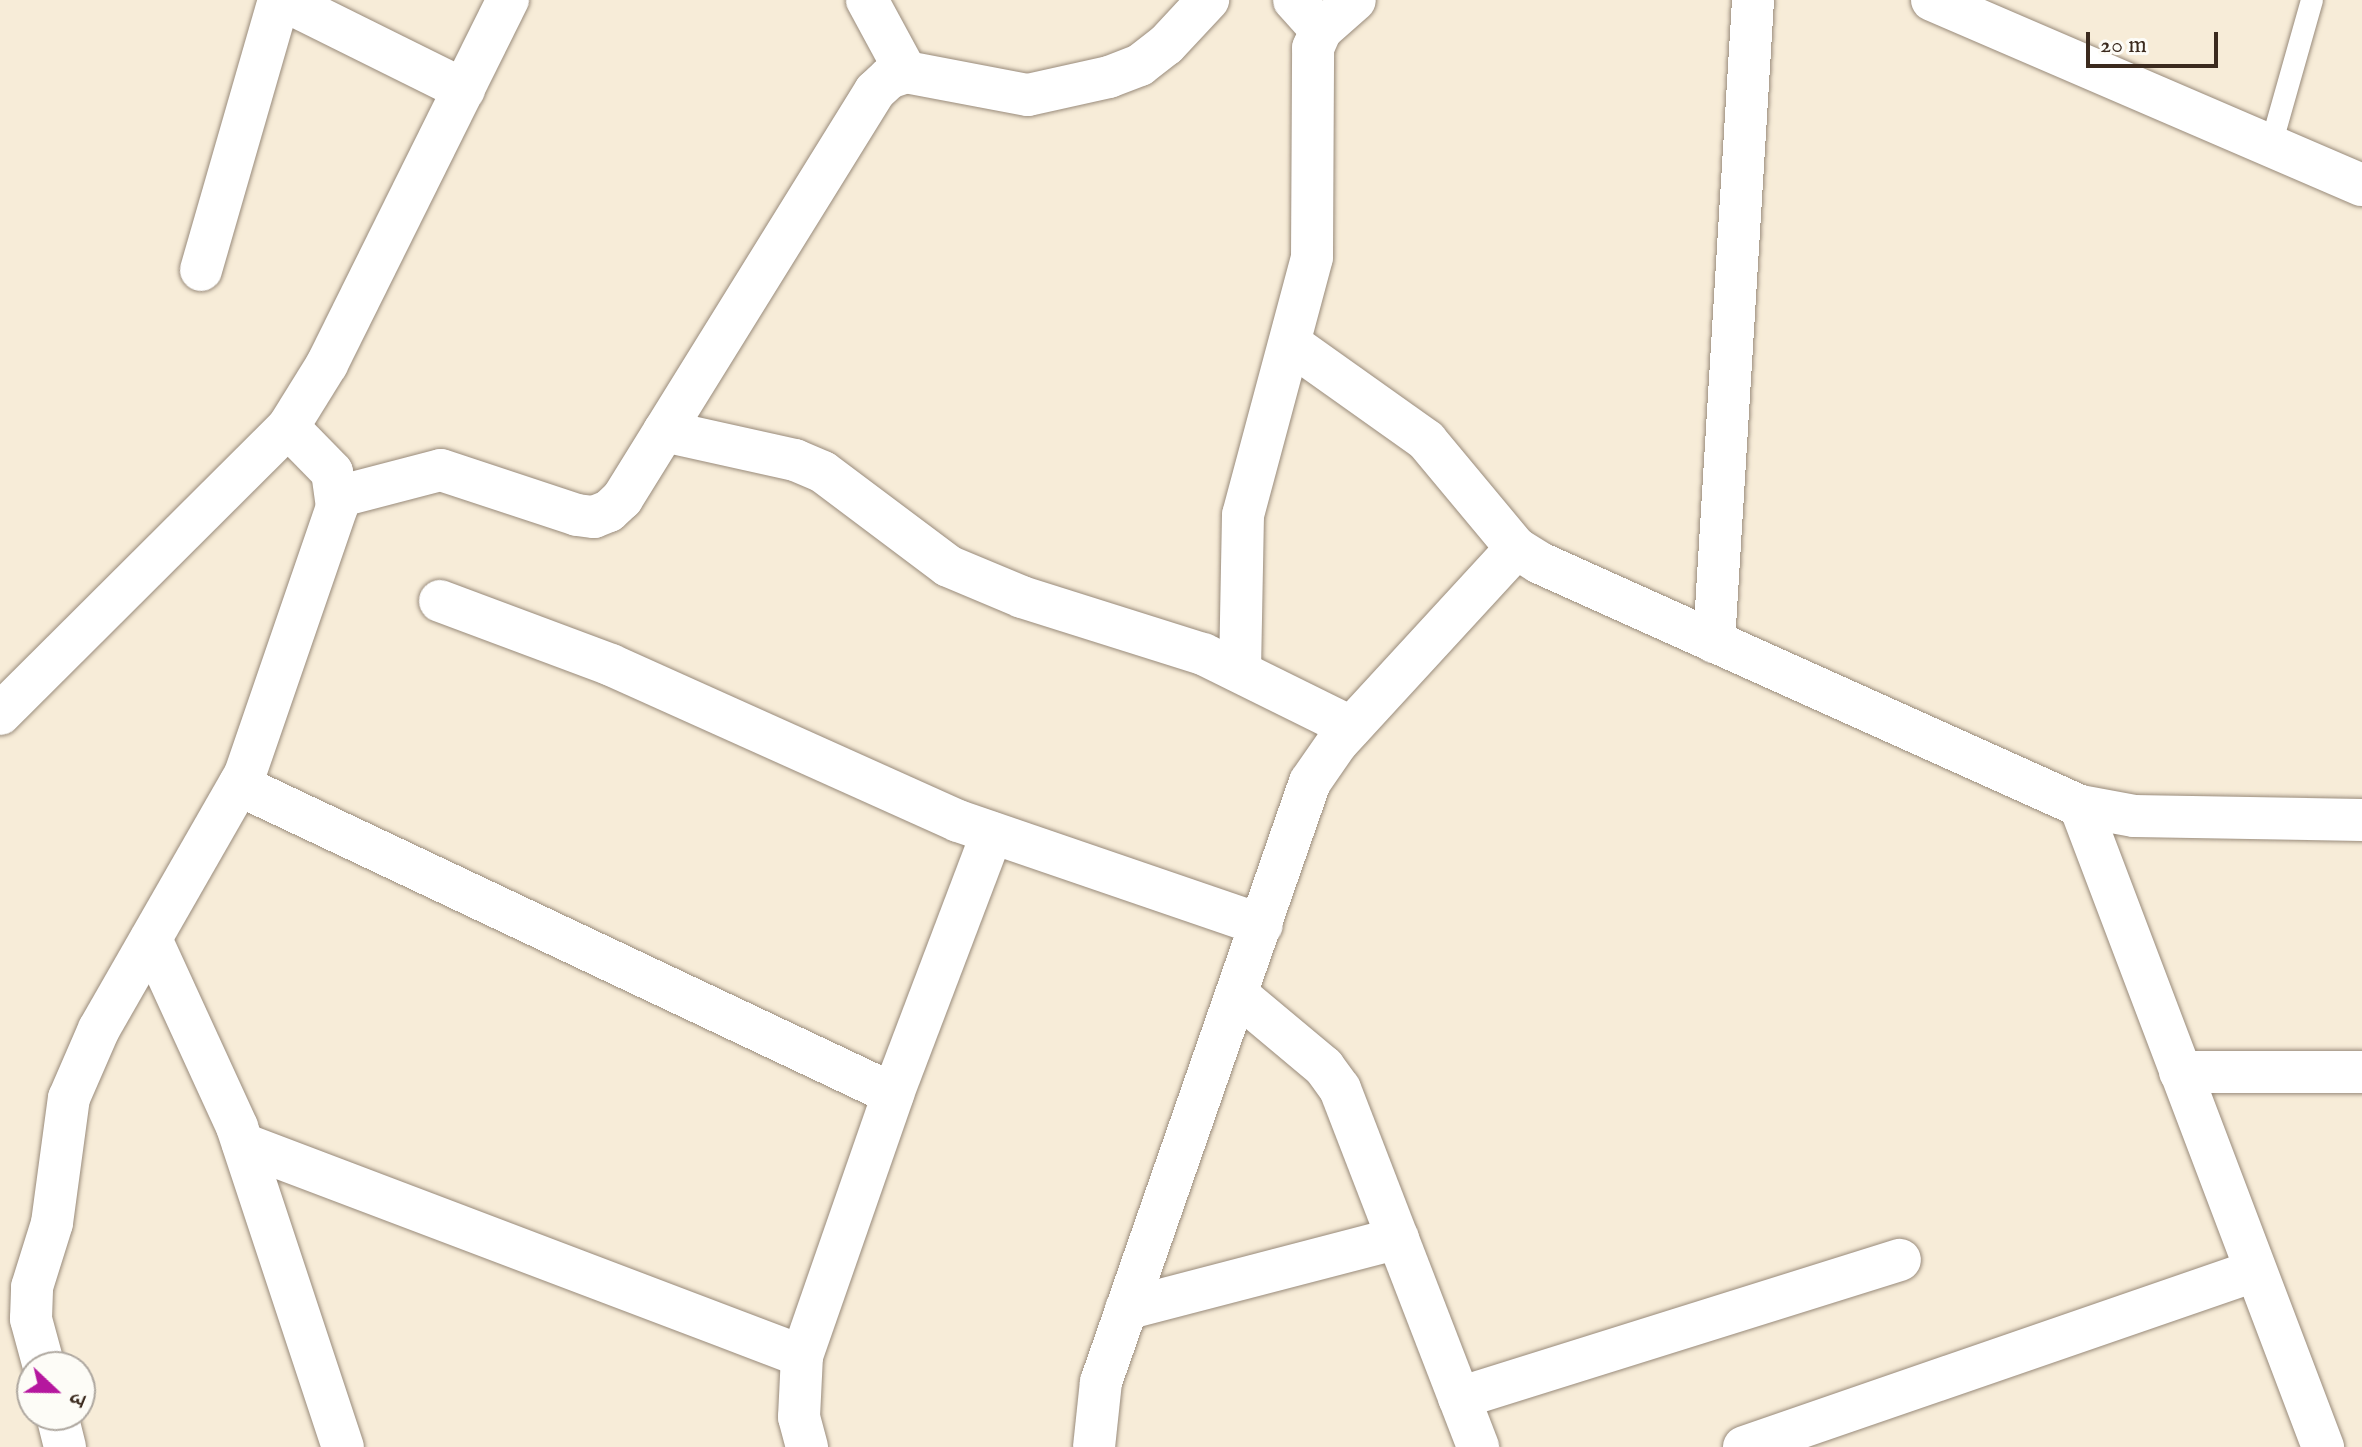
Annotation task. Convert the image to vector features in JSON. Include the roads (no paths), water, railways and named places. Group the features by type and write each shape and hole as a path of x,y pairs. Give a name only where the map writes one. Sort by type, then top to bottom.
{"street":[{"path":"201,270 281,0 464,90"},
{"path":"0,714 288,427 327,364 508,0"},
{"path":"867,0 906,72"},
{"path":"337,497 441,470 594,517 622,499 875,91 906,72 1028,95 1109,77 1140,65 1166,45 1208,0"},
{"path":"1240,671 1243,515 1312,257 1311,68 1307,15 1355,0"},
{"path":"1714,642 1753,0"},
{"path":"1932,0 2362,185"},
{"path":"1291,344 1446,458 1516,548 1714,642 2080,806 2134,816 2362,820"},
{"path":"40,1351 31,1319 32,1287 52,1223 69,1098 99,1029 239,785 260,740 337,497 332,472 288,427"},
{"path":"664,431 795,460 823,472 948,566 1022,597 1240,671 1351,727"},
{"path":"1094,1447 1101,1382 1238,995 1304,796 1351,727 1516,548"},
{"path":"440,601 611,665 917,804 992,833 1262,925"},
{"path":"239,785 893,1094"},
{"path":"2080,806 2323,1447"},
{"path":"807,1447 799,1417 802,1356 893,1094 992,833"},
{"path":"151,939 243,1144 343,1447"},
{"path":"1238,995 1324,1067 1340,1089 1478,1447"},
{"path":"2180,1072 2362,1072"},
{"path":"243,1144 802,1356"},
{"path":"1126,1309 1398,1238"},
{"path":"1459,1398 1900,1260"},
{"path":"1744,1447 2254,1271"}],"lane":[{"path":"2271,145 2312,0"}]}
